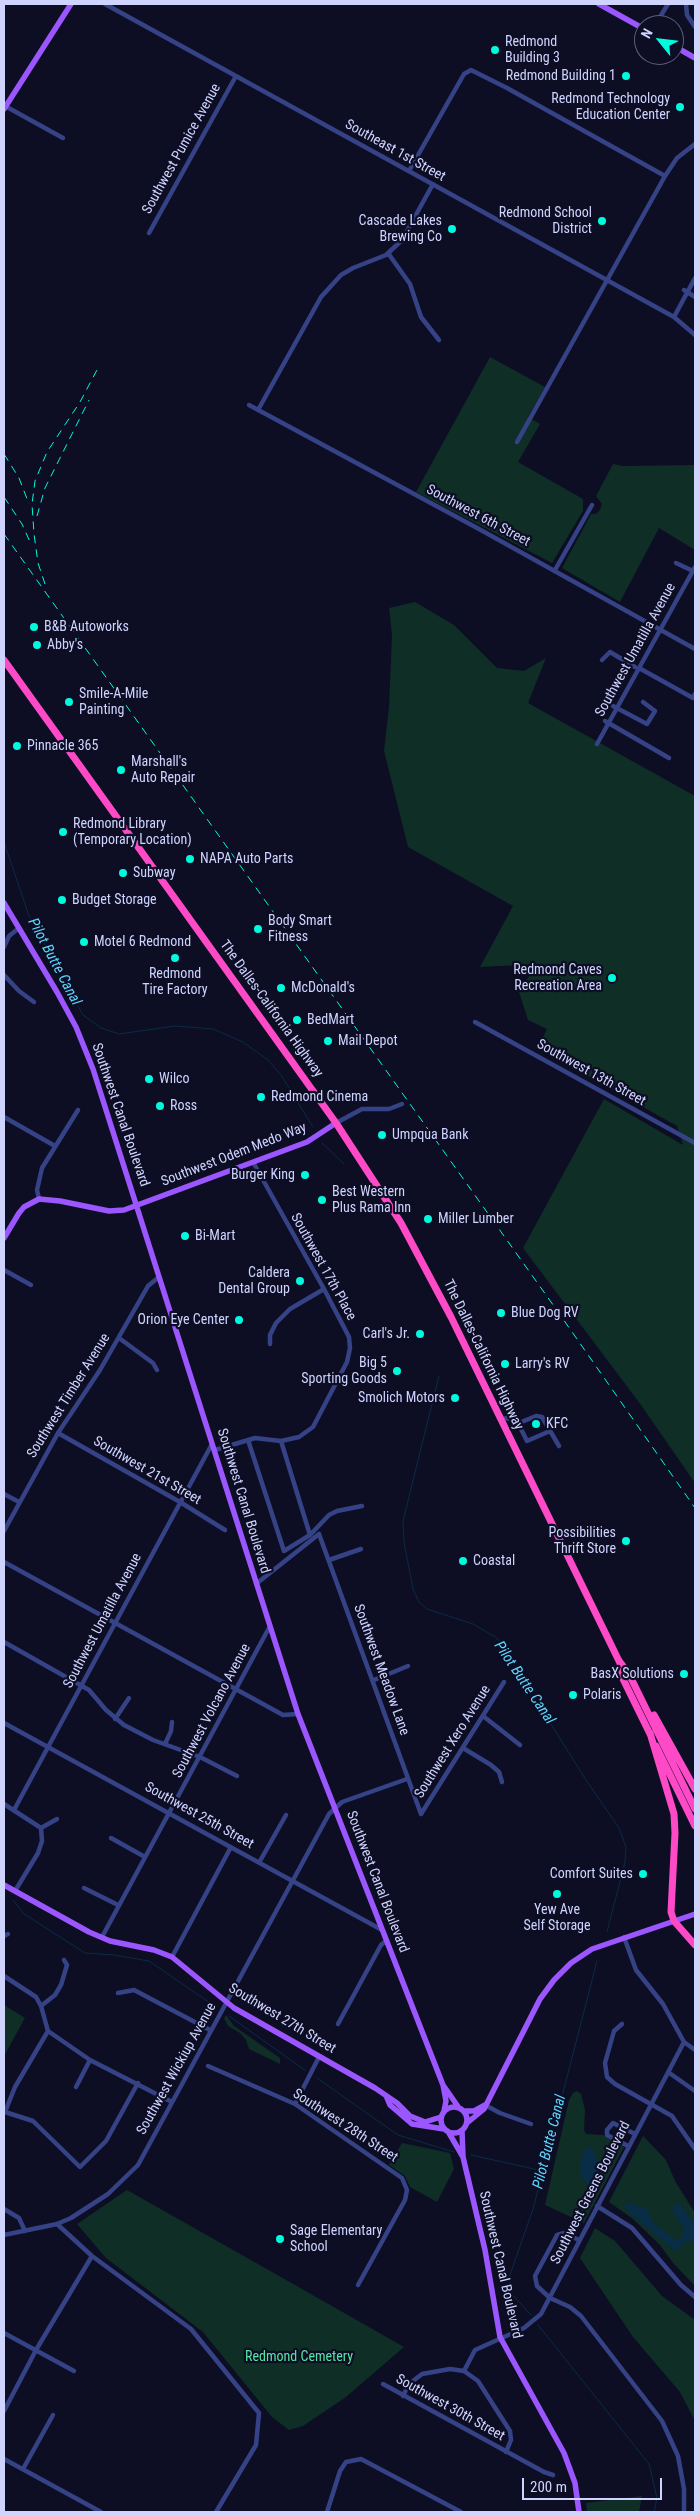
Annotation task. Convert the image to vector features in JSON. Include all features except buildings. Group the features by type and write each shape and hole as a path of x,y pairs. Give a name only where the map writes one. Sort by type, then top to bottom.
{"highway":[{"name":"The Dalles-California Highway","path":"4,660 336,1123 401,1223 451,1317 619,1661 638,1692 695,1809"},
{"name":"The Dalles-California Highway","path":"619,1661 623,1679 695,1826"},
{"path":"638,1692 652,1710 695,1789"},
{"path":"650,1733 674,1814 675,1833 671,1912 674,1921 695,1945"}],"main road":[{"path":"4,107 71,4"},
{"path":"598,4 634,24"},
{"path":"684,52 695,58"},
{"name":"Southwest Canal Boulevard","path":"4,903 57,992 79,1034 93,1069 138,1205 159,1277 298,1714 444,2085 446,2105 443,2114"},
{"name":"Southwest Odem Medo Way","path":"39,1199 60,1201 109,1211 138,1205 307,1142 336,1123"},
{"path":"4,1237 19,1213 39,1199"},
{"name":"Southwest 27th Street","path":"4,1885 102,1937 172,1957 227,2002 375,2088 418,2120 425,2122 443,2114"},
{"path":"485,2105 474,2111 451,2107 443,2114 446,2130 456,2134 462,2131 484,2109 540,1999 571,1962 592,1949 695,1914"},
{"path":"444,2085 462,2109 467,2124"},
{"name":"Southwest 27th Street","path":"387,2098 390,2105 412,2124 446,2130"},
{"name":"Southwest Canal Boulevard","path":"446,2130 453,2138 459,2154 463,2158"},
{"name":"Southwest Canal Boulevard","path":"462,2131 463,2158 484,2250 500,2337 564,2453 575,2483 579,2512"}],"street":[{"name":"Southeast 1st Street","path":"105,4 674,317"},
{"path":"661,15 668,4"},
{"path":"686,4 687,16 695,27"},
{"path":"409,171 464,74 471,70 500,84 665,176"},
{"name":"Southwest Pumice Avenue","path":"149,233 236,76"},
{"path":"4,107 63,138"},
{"path":"517,442 665,176 677,158 695,144"},
{"path":"258,410 321,297 331,285 352,268 388,253 402,240 433,184"},
{"path":"388,253 410,284 421,317 439,340"},
{"path":"695,278 674,317 695,335"},
{"path":"684,290 695,297"},
{"name":"Southwest 6th Street","path":"249,405 555,570 695,649"},
{"path":"555,570 592,505"},
{"path":"676,562 694,569"},
{"name":"Southwest Umatilla Avenue","path":"597,744 694,569"},
{"path":"602,660 610,652 693,698 695,694"},
{"path":"613,706 647,724 655,711 643,702"},
{"path":"605,721 669,758"},
{"path":"4,947 10,936 19,928"},
{"path":"4,975 19,991 34,1002"},
{"name":"Southwest 13th Street","path":"475,1022 695,1144"},
{"path":"336,1123 362,1109 389,1109 402,1104"},
{"path":"39,1199 39,1178 55,1146 78,1110"},
{"path":"4,1117 55,1146"},
{"name":"Southwest 17th Place","path":"215,1450 255,1438 281,1441 299,1437 313,1427 347,1362 350,1348 349,1337 324,1289 253,1162"},
{"path":"4,1270 31,1285"},
{"name":"Southwest Timber Avenue","path":"4,1531 58,1433 119,1338 148,1286 159,1277"},
{"path":"270,1344 270,1335 276,1323 290,1309 324,1289"},
{"path":"119,1338 152,1363 157,1370"},
{"path":"501,1420 506,1418 519,1423 540,1416 558,1446"},
{"path":"519,1423 527,1441 550,1431"},
{"name":"Southwest 21st Street","path":"58,1433 180,1502 225,1530"},
{"path":"248,1440 284,1551 310,1535 329,1515 337,1510 362,1506"},
{"path":"281,1441 310,1535"},
{"name":"Southwest Umatilla Avenue","path":"14,1810 114,1621 213,1443"},
{"path":"4,1494 19,1502"},
{"name":"Southwest Meadow Lane","path":"256,1584 319,1534 374,1680 407,1779 421,1814"},
{"path":"329,1560 361,1549"},
{"path":"4,1562 283,1715 298,1714"},
{"name":"Southwest Volcano Avenue","path":"102,1937 270,1626"},
{"path":"4,1642 81,1685 97,1697 115,1719 153,1740 200,1757 237,1776"},
{"path":"374,1680 408,1666"},
{"name":"Southwest Xero Avenue","path":"421,1814 504,1682"},
{"path":"115,1719 129,1698"},
{"path":"483,1716 520,1745"},
{"name":"Southwest 25th Street","path":"4,1722 384,1930"},
{"path":"165,1744 171,1731 172,1722"},
{"path":"463,1748 499,1772 502,1782"},
{"name":"Southwest Wickiup Avenue","path":"4,2235 57,2224 90,2207 123,2181 138,2165 329,1814 342,1802 407,1779"},
{"path":"4,1804 41,1828"},
{"path":"260,1861 286,1815"},
{"path":"41,1828 56,1819"},
{"path":"15,1892 38,1853 42,1841 41,1828"},
{"path":"111,1838 145,1857"},
{"path":"172,1957 231,1847"},
{"path":"84,1888 118,1905"},
{"path":"624,1937 636,1970 663,2004 684,2042 695,2050"},
{"path":"338,2024 381,1945 387,1940"},
{"path":"41,2006 55,1995 61,1985 67,1965 64,1960"},
{"path":"4,1976 28,1990 41,2006 48,2031 90,2060 172,2102"},
{"path":"118,1993 134,1990 210,2030"},
{"path":"622,2024 614,2031 605,2063 606,2075 612,2083 672,2116 695,2149"},
{"path":"48,2031 15,2086 5,2112 33,2121 80,2167 106,2141 138,2083"},
{"name":"Southwest Greens Boulevard","path":"464,2371 475,2350 500,2337 524,2328 541,2314 684,2042"},
{"path":"295,2104 319,2057"},
{"path":"76,2087 90,2060"},
{"name":"Southwest 28th Street","path":"208,2066 295,2104 402,2178 407,2190 405,2200 358,2285"},
{"path":"668,2072 695,2091"},
{"path":"485,2105 500,2113 531,2124"},
{"path":"628,2146 607,2135 607,2130 613,2123 635,2134"},
{"path":"597,2206 632,2228 681,2285 695,2297"},
{"path":"4,2209 19,2218 25,2231"},
{"path":"57,2224 92,2256 191,2329 258,2413 256,2445 216,2512"},
{"path":"580,2240 564,2233 557,2235 536,2276 538,2289 550,2298 570,2307 581,2316 662,2421 678,2456 684,2488 684,2512"},
{"path":"4,2411 6,2400 92,2256"},
{"path":"4,2333 74,2371"},
{"path":"403,2396 409,2384 422,2374 450,2369 464,2371 478,2381 510,2431 511,2440 506,2452"},
{"name":"Southwest 30th Street","path":"383,2384 506,2452 552,2475"},
{"path":"23,2469 53,2415"},
{"path":"4,2459 101,2512"},
{"path":"327,2512 340,2471 346,2462 361,2459 460,2512"}],"green space":[{"path":"490,357 545,387 528,417 540,424 518,462 583,499 583,511 552,563 416,492"},
{"path":"613,464 623,466 695,465 695,550 659,528 620,602 562,568 591,514 596,514 600,510 602,504 596,496"},
{"path":"415,602 454,625 497,668 524,671 546,658 528,703 695,796 695,1483 641,1405 523,1248 604,1099 683,1145 677,1126 538,1048 547,1029 528,1020 519,992 537,964 480,967 513,906 408,847 384,751 389,707 392,635 389,608"},
{"path":"4,2005 25,2018 4,2056"},
{"path":"226,2015 234,2026 280,2058 280,2064 249,2049 246,2040 240,2033 228,2026 224,2018"},
{"path":"577,2091 581,2094 585,2110 584,2130 586,2134 603,2135 624,2147 584,2223 545,2205 569,2100 573,2093"},
{"path":"643,2136 666,2160 675,2181 695,2213 695,2286 673,2263 660,2245 633,2219 609,2202"},
{"path":"402,2143 450,2153 454,2169 437,2202 410,2187 405,2176 389,2165"},
{"name":"Redmond Cemetery","path":"127,2190 404,2347 346,2397 303,2426 289,2430 272,2417 203,2332 106,2258 77,2224"},
{"path":"595,2228 615,2241 662,2296 695,2320 695,2421 680,2392 633,2337 580,2258"},
{"path":"642,2496 639,2512 587,2512 586,2503"}],"water":[{"path":"589,2147 594,2151 598,2163 592,2192 581,2176 580,2169 583,2151"},
{"path":"626,2202 647,2209 653,2223 677,2241 684,2234 684,2230 672,2208 677,2203 680,2204 695,2224 695,2242 685,2241 678,2250 673,2249 629,2212 626,2208"}],"waterway":[{"name":"Pilot Butte Canal","path":"4,842 29,916 83,1015 101,1028 119,1034 175,1026 213,1029 243,1042 268,1060 281,1075 313,1127"},
{"name":"Pilot Butte Canal","path":"322,1143 344,1164"},
{"name":"Pilot Butte Canal","path":"439,1376 403,1521 404,1542 413,1589 419,1602 427,1609 473,1624 497,1638 586,1780 619,1828 626,1847 625,1862 607,1932"},
{"path":"13,1900 24,1914 85,1953 114,1955 149,1961 216,2007"},
{"name":"Pilot Butte Canal","path":"531,2315 511,2293 510,2275 533,2209 597,1961"},
{"path":"229,2016 306,2071"},
{"path":"317,2078 398,2135 454,2152"},
{"path":"471,2155 543,2171"},
{"name":"Pilot Butte Canal","path":"538,2325 649,2464 657,2498 654,2512"}],"railway":[{"path":"45,584 38,563 34,534 32,504 35,481 47,452 80,402 97,370"},
{"path":"37,516 45,488 89,400"},
{"path":"4,454 19,478 29,504"},
{"path":"4,497 22,524 31,544"},
{"path":"4,534 556,1309 695,1508"}],"place":[{"name":"Redmond Building 3","path":"495,50"},
{"name":"Redmond Building 1","path":"626,76"},
{"name":"Redmond Technology Education Center","path":"680,107"},
{"name":"Redmond School District","path":"602,221"},
{"name":"Cascade Lakes Brewing Co","path":"452,229"},
{"name":"B&B Autoworks","path":"34,627"},
{"name":"Abby's","path":"37,645"},
{"name":"Smile-A-Mile Painting","path":"69,702"},
{"name":"Pinnacle 365","path":"17,746"},
{"name":"Marshall's Auto Repair","path":"121,770"},
{"name":"Redmond Library (Temporary Location)","path":"63,832"},
{"name":"NAPA Auto Parts","path":"190,859"},
{"name":"Subway","path":"123,873"},
{"name":"Budget Storage","path":"62,900"},
{"name":"Body Smart Fitness","path":"258,929"},
{"name":"Motel 6 Redmond","path":"84,942"},
{"name":"Redmond Tire Factory","path":"175,958"},
{"name":"Redmond Caves Recreation Area","path":"612,978"},
{"name":"McDonald's","path":"281,988"},
{"name":"BedMart","path":"297,1020"},
{"name":"Mail Depot","path":"328,1041"},
{"name":"Wilco","path":"149,1079"},
{"name":"Redmond Cinema","path":"261,1097"},
{"name":"Ross","path":"160,1106"},
{"name":"Umpqua Bank","path":"382,1135"},
{"name":"Burger King","path":"305,1175"},
{"name":"Best Western Plus Rama Inn","path":"322,1200"},
{"name":"Miller Lumber","path":"428,1219"},
{"name":"Bi-Mart","path":"185,1236"},
{"name":"Caldera Dental Group","path":"300,1281"},
{"name":"Blue Dog RV","path":"501,1313"},
{"name":"Orion Eye Center","path":"239,1320"},
{"name":"Carl's Jr.","path":"420,1334"},
{"name":"Larry's RV","path":"505,1364"},
{"name":"Big 5 Sporting Goods","path":"397,1371"},
{"name":"Smolich Motors","path":"455,1398"},
{"name":"KFC","path":"536,1424"},
{"name":"Possibilities Thrift Store","path":"626,1541"},
{"name":"Coastal","path":"463,1561"},
{"name":"BasX Solutions","path":"684,1674"},
{"name":"Polaris","path":"573,1695"},
{"name":"Comfort Suites","path":"643,1874"},
{"name":"Yew Ave Self Storage","path":"557,1894"},
{"name":"Sage Elementary School","path":"280,2239"}]}
